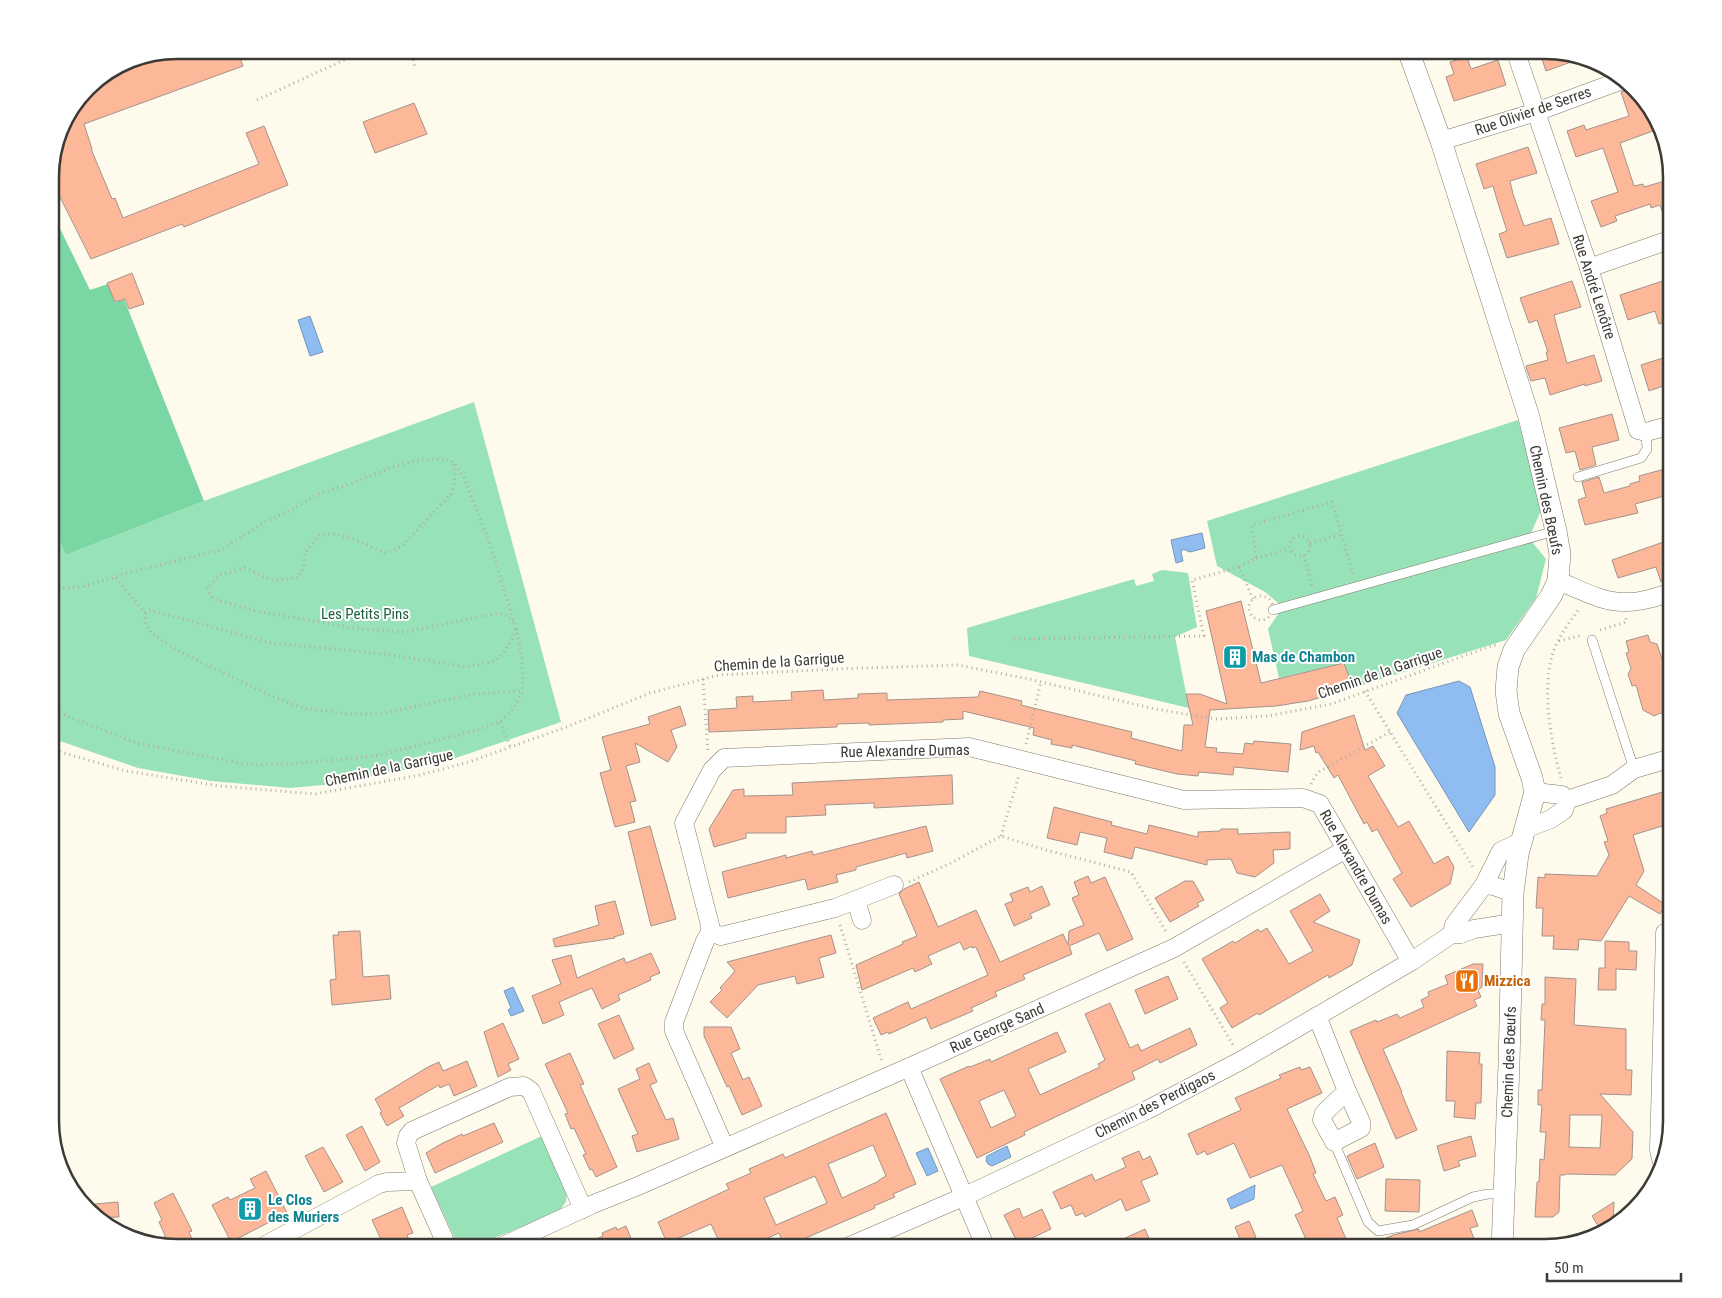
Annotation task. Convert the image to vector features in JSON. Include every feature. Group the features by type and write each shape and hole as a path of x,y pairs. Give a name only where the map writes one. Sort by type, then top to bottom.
{"street":[{"name":"Chemin des Bœufs","path":"1411,59 1441,141 1529,417 1560,554 1558,581 1551,596 1514,650 1508,667 1506,691 1509,713 1532,778 1535,792 1518,854 1513,893 1502,1239"},
{"name":"Rue André Lenôtre","path":"1518,59 1589,268 1638,430 1646,432"},
{"name":"Rue Olivier de Serres","path":"1441,141 1536,112 1616,82"},
{"path":"1589,268 1663,242"},
{"path":"1646,432 1663,427"},
{"path":"1558,581 1615,602 1644,600 1663,595"},
{"name":"Rue Alexandre Dumas","path":"712,770 724,758 969,747 1184,800 1304,798 1320,804 1412,961"},
{"path":"1535,792 1562,795 1567,800 1612,785 1634,769 1663,761"},
{"path":"712,770 684,823 710,925 710,932 674,1022 674,1031 725,1148"},
{"name":"Chemin des Perdigaos","path":"1452,934 1454,924 1484,885 1501,851 1564,810 1567,800"},
{"name":"Rue George Sand","path":"521,1239 583,1209 887,1077 1174,948 1346,849"},
{"path":"710,932 722,936 835,908 894,885"},
{"path":"1484,885 1494,886 1513,893"},
{"path":"856,901 862,920"},
{"name":"Chemin des Perdigaos","path":"866,1239 964,1197 1147,1110 1242,1060 1412,961 1452,934 1461,934 1513,923"},
{"path":"1659,1153 1663,995"},
{"path":"1317,1016 1361,1122 1361,1128 1334,1142 1322,1120 1324,1113 1347,1091"},
{"path":"909,1067 982,1239"},
{"path":"444,1239 418,1182 406,1143 408,1136 412,1131 510,1087 524,1086 532,1091 583,1209"},
{"path":"277,1239 379,1184 387,1182 418,1182"}],"lane":[{"path":"1578,477 1641,458 1647,449 1646,432"},
{"path":"1273,610 1556,531"},
{"path":"1591,636 1634,769"},
{"path":"1334,1142 1368,1222 1378,1231 1413,1226 1473,1197 1488,1194 1504,1194"}],"path":[{"path":"256,100 346,59"},
{"path":"413,59 415,69"},
{"path":"59,587 82,587 116,578 134,570 221,550 264,522 291,510 318,494 353,483 392,467 422,459 445,458 452,461 464,477 491,547 516,628 522,657 523,691 513,709 500,722 474,731 376,756 290,764 251,764 136,744 59,713"},
{"path":"452,461 455,477 452,494 401,547 386,553 370,548 356,539 338,534 319,536 305,553 304,566 298,578 271,580 245,568 220,575 207,588 212,599 256,611 360,629 403,632 498,613 507,616 514,622"},
{"path":"1256,558 1252,525 1332,502 1357,587"},
{"path":"1310,543 1342,534"},
{"path":"1290,549 1292,540 1298,536 1304,537 1310,543"},
{"path":"1304,555 1309,550 1310,543"},
{"path":"1014,639 1204,636 1192,580 1239,567 1256,558 1290,549"},
{"path":"1290,549 1295,554 1304,555"},
{"path":"1304,555 1316,598"},
{"path":"1239,567 1253,599"},
{"path":"116,578 144,613 145,622 151,632 178,651 267,694 304,708 345,714 380,714 473,694 523,691"},
{"path":"1567,800 1550,733 1549,680 1552,655 1565,628 1590,594"},
{"path":"1599,630 1626,622 1625,602"},
{"path":"144,613 150,610 271,644 386,654 466,667 495,661 505,651 512,640 516,628"},
{"path":"1560,640 1591,636"},
{"name":"Chemin de la Garrigue","path":"59,752 126,771 220,786 315,794 420,775 469,762 569,726 650,693 719,675 957,665 1041,682 1155,709 1216,719 1268,716 1330,704 1494,645 1514,650"},
{"path":"703,679 708,754 712,770"},
{"path":"1001,836 1041,682"},
{"path":"1365,691 1484,885"},
{"path":"500,722 511,748"},
{"path":"1304,798 1317,774 1390,732"},
{"path":"894,885 909,882 1001,836 1046,850"},
{"path":"835,908 887,1077"}],"green space":[{"path":"59,226 90,290 108,284 115,303 124,299 204,501 66,555 59,540"},
{"name":"Les Petits Pins","path":"474,402 561,722 441,763 324,785 290,788 211,781 138,768 59,741 59,540 66,555 204,501"},
{"path":"1518,420 1542,508 1529,538 1546,559 1536,598 1506,640 1353,688 1344,663 1279,678 1268,629 1283,607 1265,592 1217,566 1207,521"},
{"path":"1162,570 1188,573 1197,627 1175,637 1189,708 969,656 967,628 1134,579 1136,586 1154,581 1152,574"},
{"path":"542,1136 567,1191 566,1202 558,1212 492,1239 455,1239 431,1187"}],"water":[{"path":"310,316 323,352 310,356 298,320"},
{"path":"1202,533 1205,548 1190,552 1183,549 1181,552 1183,561 1176,563 1171,540"},
{"path":"1459,681 1470,687 1495,767 1495,795 1469,832 1397,713 1406,695"},
{"path":"513,987 524,1011 511,1016 508,1010 511,1008 504,991"},
{"path":"1007,1146 1011,1157 992,1166 988,1164 986,1161 987,1156"},
{"path":"928,1148 938,1171 927,1176 916,1153"},
{"path":"1255,1185 1254,1199 1231,1209 1227,1199"}],"building":[{"path":"169,59 240,59 243,66 84,124 91,149 112,199 115,198 123,218 259,164 246,133 264,126 288,185 184,227 182,224 91,259 59,195 59,169 63,146 71,125 83,105 105,83 139,65"},
{"path":"1468,59 1471,69 1498,60 1506,85 1454,101 1446,77 1454,74 1450,62"},
{"path":"1542,59 1571,62 1546,71"},
{"path":"1626,91 1629,93 1643,111 1653,131 1620,143 1634,186 1643,184 1644,187 1663,182 1663,214 1660,205 1651,208 1650,204 1615,216 1617,221 1601,227 1591,201 1618,192 1603,148 1576,157 1567,131 1584,125 1586,130 1629,116 1621,92"},
{"path":"414,103 427,134 375,153 363,122"},
{"path":"1528,147 1537,173 1510,181 1513,194 1524,226 1551,218 1559,244 1507,258 1499,234 1507,231 1493,186 1484,189 1476,164"},
{"path":"132,273 144,304 129,309 125,299 115,302 107,283"},
{"path":"1572,281 1581,307 1554,315 1567,363 1594,355 1602,381 1585,386 1585,384 1550,395 1545,378 1531,381 1527,370 1526,366 1548,360 1546,352 1548,352 1537,320 1529,323 1520,298"},
{"path":"1663,281 1663,323 1659,324 1655,311 1628,320 1620,295"},
{"path":"1663,358 1663,386 1649,391 1641,365"},
{"path":"1612,414 1619,440 1592,447 1596,465 1580,470 1575,451 1566,453 1559,428"},
{"path":"1663,469 1663,496 1635,504 1638,513 1585,525 1578,500 1586,497 1582,482 1599,477 1604,493 1630,486 1630,484 1640,481 1639,476"},
{"path":"1663,542 1663,581 1661,582 1656,567 1618,578 1612,560"},
{"path":"1241,601 1261,683 1344,663 1353,688 1308,701 1276,706 1210,710 1205,747 1217,748 1216,752 1243,754 1245,743 1253,744 1254,741 1291,744 1288,772 1234,767 1233,775 1199,772 1198,776 1177,774 1135,764 1136,761 1072,745 1072,748 1051,744 1052,740 1033,735 1034,728 963,711 963,719 943,720 943,722 869,725 869,723 837,724 837,727 709,732 708,710 737,708 736,697 753,696 753,702 792,700 791,692 823,690 824,700 858,698 858,694 887,693 887,700 978,697 980,691 1022,701 1021,705 1132,732 1131,738 1182,751 1184,725 1193,725 1186,694 1200,694 1227,704 1206,611"},
{"path":"1648,635 1650,642 1657,644 1663,660 1663,714 1660,713 1654,716 1643,710 1636,685 1632,686 1628,674 1631,669 1626,653 1629,652 1626,641"},
{"path":"680,706 686,725 671,730 677,747 668,762 635,743 640,762 626,766 636,801 630,802 635,822 615,827 600,773 611,770 602,737 650,724 648,717"},
{"path":"1354,715 1365,750 1373,746 1385,766 1368,776 1398,827 1409,821 1434,864 1448,856 1454,867 1450,884 1411,907 1393,879 1402,873 1377,829 1372,832 1367,822 1364,824 1338,775 1334,778 1318,752 1316,753 1314,746 1300,750 1302,732"},
{"path":"952,775 953,804 874,808 874,803 825,805 826,815 786,817 786,833 746,833 746,838 714,847 709,829 733,790 744,789 744,796 793,795 792,783"},
{"path":"1663,792 1663,826 1633,835 1644,871 1636,885 1663,903 1663,910 1660,914 1629,896 1601,941 1579,939 1578,950 1553,949 1554,936 1542,936 1543,908 1536,908 1538,877 1545,878 1545,874 1597,876 1609,855 1604,842 1608,841 1600,816 1607,813 1606,809"},
{"path":"1054,807 1112,822 1111,825 1147,834 1149,825 1198,837 1198,832 1220,831 1221,829 1238,829 1238,834 1290,832 1290,849 1273,850 1274,863 1255,877 1237,873 1231,859 1207,860 1207,865 1135,847 1132,859 1104,852 1107,838 1080,832 1077,845 1047,838"},
{"path":"650,826 676,919 651,926 628,832"},
{"path":"926,826 933,851 907,858 906,853 856,867 856,870 836,875 838,882 808,890 805,879 728,898 722,872 786,855 786,858 812,851 813,855"},
{"path":"1088,876 1091,883 1105,877 1133,939 1107,951 1099,933 1069,946 1072,954 1023,975 1025,979 995,992 997,996 971,1008 973,1011 931,1029 926,1017 889,1034 888,1032 881,1035 873,1018 908,1002 911,1009 988,975 976,947 972,948 972,946 964,950 960,942 928,956 932,964 915,972 913,968 862,990 856,965 917,936 899,894 904,889 919,882 938,927 976,910 1000,962 1063,934 1068,945 1069,931 1084,925 1072,898 1079,895 1074,882"},
{"path":"1185,881 1193,881 1204,900 1197,903 1199,906 1170,922 1155,898"},
{"path":"1042,886 1050,905 1030,914 1032,918 1014,926 1005,904 1013,901 1010,894 1028,887 1030,892"},
{"path":"1320,894 1330,911 1313,922 1360,940 1352,965 1329,978 1328,975 1259,1015 1258,1013 1232,1028 1220,1008 1228,1003 1202,959 1258,929 1260,932 1267,928 1289,964 1313,951 1290,911"},
{"path":"615,901 624,934 615,938 555,947 553,939 599,925 595,906"},
{"path":"360,931 363,977 389,975 391,999 332,1005 330,980 336,979 333,935 339,935 338,932"},
{"path":"831,935 836,953 819,958 824,977 797,984 795,976 758,985 727,1018 710,1002 722,990 720,988 735,971 727,962"},
{"path":"1605,941 1629,942 1629,951 1637,951 1636,970 1616,969 1616,990 1598,990 1599,968 1605,968"},
{"path":"651,953 660,973 650,977 651,980 618,995 620,1000 602,1009 592,988 559,1002 564,1015 543,1024 532,996 561,984 552,960 571,955 577,978 624,958 626,963"},
{"path":"1473,964 1483,964 1482,987 1478,990 1481,997 1474,1000 1477,1006 1383,1049 1417,1130 1396,1139 1350,1031 1376,1020 1377,1022 1397,1014 1400,1018 1424,1007 1421,1000 1429,996 1428,992 1448,984 1445,976"},
{"path":"1168,976 1178,999 1145,1014 1135,990"},
{"path":"1545,977 1576,979 1574,1025 1626,1029 1626,1070 1632,1070 1631,1095 1600,1094 1633,1132 1632,1159 1615,1175 1560,1175 1559,1212 1553,1217 1535,1217 1537,1182 1539,1182 1540,1159 1544,1160 1546,1132 1540,1132 1542,1105 1538,1105 1538,1090 1542,1090 1545,1020 1541,1020 1542,1004 1545,1004","holes":["1570,1115 1602,1115 1600,1148 1569,1147"]},
{"path":"1110,1003 1130,1048 1138,1044 1141,1051 1190,1028 1197,1045 1160,1063 1158,1059 1132,1072 1135,1079 1024,1132 1025,1135 977,1158 940,1079 990,1059 991,1062 1057,1032 1066,1052 1028,1069 1040,1095 1100,1067 1098,1064 1105,1060 1085,1014","holes":["1004,1090 1016,1116 991,1128 979,1101"]},
{"path":"619,1015 634,1049 614,1059 598,1024"},
{"path":"503,1023 519,1059 508,1064 511,1070 498,1077 484,1032"},
{"path":"704,1027 731,1027 740,1049 731,1053 743,1080 749,1077 762,1106 742,1115 704,1036"},
{"path":"1447,1051 1480,1053 1479,1064 1482,1064 1481,1103 1476,1103 1475,1119 1454,1117 1455,1101 1446,1101"},
{"path":"570,1053 584,1084 580,1085 617,1167 596,1177 592,1169 590,1170 583,1155 586,1154 574,1128 571,1129 565,1114 568,1113 545,1064"},
{"path":"467,1061 477,1086 454,1096 449,1084 440,1088 439,1085 399,1108 404,1116 387,1126 375,1099 439,1062 443,1071"},
{"path":"649,1063 657,1082 650,1085 666,1120 673,1118 679,1139 637,1152 632,1136 638,1134 618,1089 640,1079 636,1069"},
{"path":"1300,1067 1301,1070 1310,1067 1322,1093 1287,1109 1310,1157 1316,1173 1313,1174 1326,1201 1335,1197 1343,1215 1337,1218 1346,1239 1306,1239 1295,1215 1303,1211 1282,1165 1250,1178 1234,1143 1207,1155 1205,1151 1197,1155 1188,1134 1241,1110 1235,1098 1281,1078 1279,1075"},
{"path":"886,1113 916,1184 893,1194 895,1197 874,1206 875,1208 803,1239 782,1239 779,1233 766,1239 718,1239 711,1224 676,1239 665,1239 658,1222 729,1189 726,1184 751,1173 749,1169 783,1154 785,1158","holes":["873,1145 886,1176 842,1198 828,1164","815,1176 827,1203 776,1225 764,1198"]},
{"path":"494,1123 503,1142 435,1173 426,1153 462,1134 463,1136"},
{"path":"362,1126 380,1162 365,1171 346,1135"},
{"path":"1471,1136 1476,1156 1458,1161 1460,1166 1444,1171 1437,1146"},
{"path":"1375,1143 1384,1167 1357,1179 1347,1156"},
{"path":"323,1147 343,1182 324,1192 305,1156"},
{"path":"1139,1151 1143,1160 1150,1156 1158,1174 1141,1181 1150,1201 1126,1211 1121,1199 1085,1217 1083,1213 1076,1216 1071,1205 1061,1209 1053,1192 1092,1174 1095,1181 1126,1167 1122,1158"},
{"name":"Le Clos des Muriers","path":"266,1171 287,1213 237,1239 229,1239 212,1205 228,1197 230,1200 255,1188 250,1179"},
{"path":"1386,1179 1420,1180 1419,1212 1385,1211"},
{"path":"173,1193 192,1231 189,1232 192,1239 164,1238 165,1235 159,1222 162,1220 154,1203"},
{"path":"118,1202 119,1217 109,1217 95,1207 95,1204"},
{"path":"1614,1202 1613,1217 1611,1219 1598,1226 1592,1216"},
{"path":"402,1207 413,1233 407,1235 409,1239 381,1239 372,1220"},
{"path":"1019,1208 1023,1218 1042,1209 1051,1229 1030,1239 1016,1239 1004,1215"},
{"path":"1472,1210 1478,1226 1470,1228 1474,1239 1383,1239 1419,1229 1419,1232"},
{"path":"1249,1221 1256,1237 1240,1239 1235,1227"},
{"path":"626,1226 631,1239 596,1239 603,1236 602,1233 616,1227 617,1230"},
{"path":"1145,1229 1149,1239 1123,1239"}],"place":[{"name":"Mas de Chambon","path":"1235,657"},
{"name":"Mizzica","path":"1467,981"},
{"name":"Le Clos des Muriers","path":"250,1209"}]}
